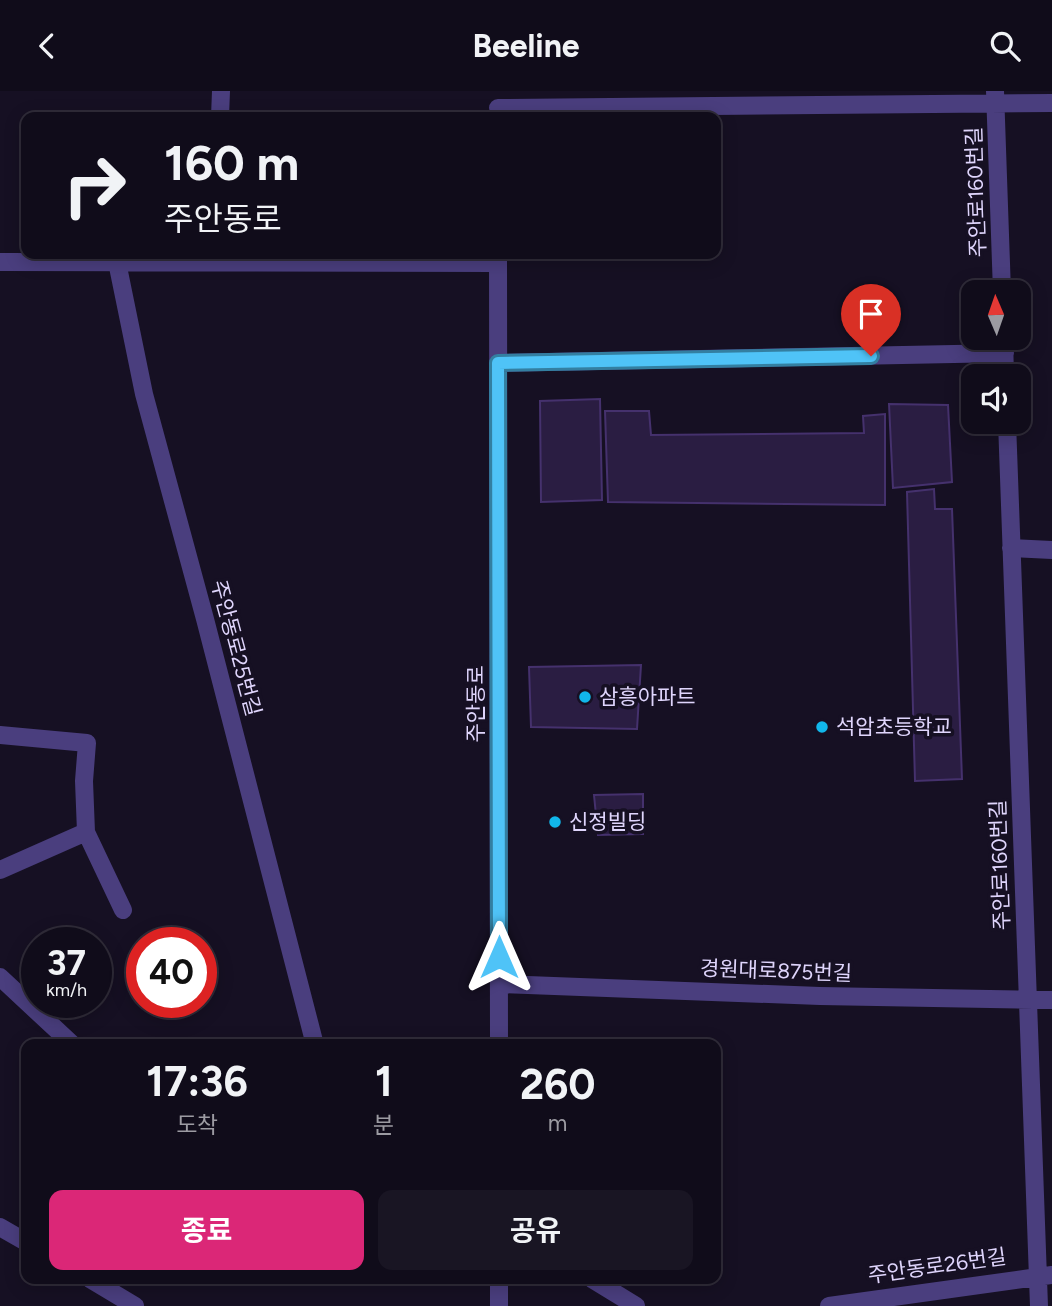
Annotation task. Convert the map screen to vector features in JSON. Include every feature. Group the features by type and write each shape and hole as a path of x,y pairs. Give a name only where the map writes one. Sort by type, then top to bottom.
{"street":[{"path":"220,91 220,112"},
{"path":"498,105 995,98 1052,103"},
{"name":"주안로160번길","path":"995,98 1002,280"},
{"path":"0,262 117,263 198,259"},
{"name":"주안동로","path":"498,259 499,1039"},
{"name":"주안동로25번길","path":"117,263 144,394 313,1039"},
{"path":"498,363 961,347"},
{"name":"주안로160번길","path":"1007,434 1028,999 1045,1275 1039,1306"},
{"path":"1011,548 1052,549"},
{"path":"0,735 88,743 84,781 86,832 123,910"},
{"path":"0,870 86,832"},
{"path":"0,977 9,982 67,1039"},
{"name":"경원대로875번길","path":"499,984 820,996 1052,1000"},
{"path":"0,1227 21,1239"},
{"name":"주안동로26번길","path":"829,1306 1045,1275"},
{"path":"98,1284 135,1306"},
{"path":"499,1284 499,1306"},
{"path":"600,1284 636,1306"}],"building":[{"path":"600,399 602,500 541,502 540,401"},
{"path":"889,404 948,405 952,482 893,488"},
{"path":"605,411 649,411 651,435 864,433 863,416 885,414 885,505 608,502"},
{"path":"934,489 935,509 952,509 962,779 915,781 907,492"},
{"name":"삼흥아파트","path":"641,665 637,729 531,727 529,667"},
{"path":"643,794 643,834 598,835 594,795"}],"place":[{"name":"삼흥아파트","path":"585,697"},
{"name":"석암초등학교","path":"822,727"},
{"name":"신정빌딩","path":"555,822"}],"route":[{"path":"499,957 498,363 871,356"}]}
